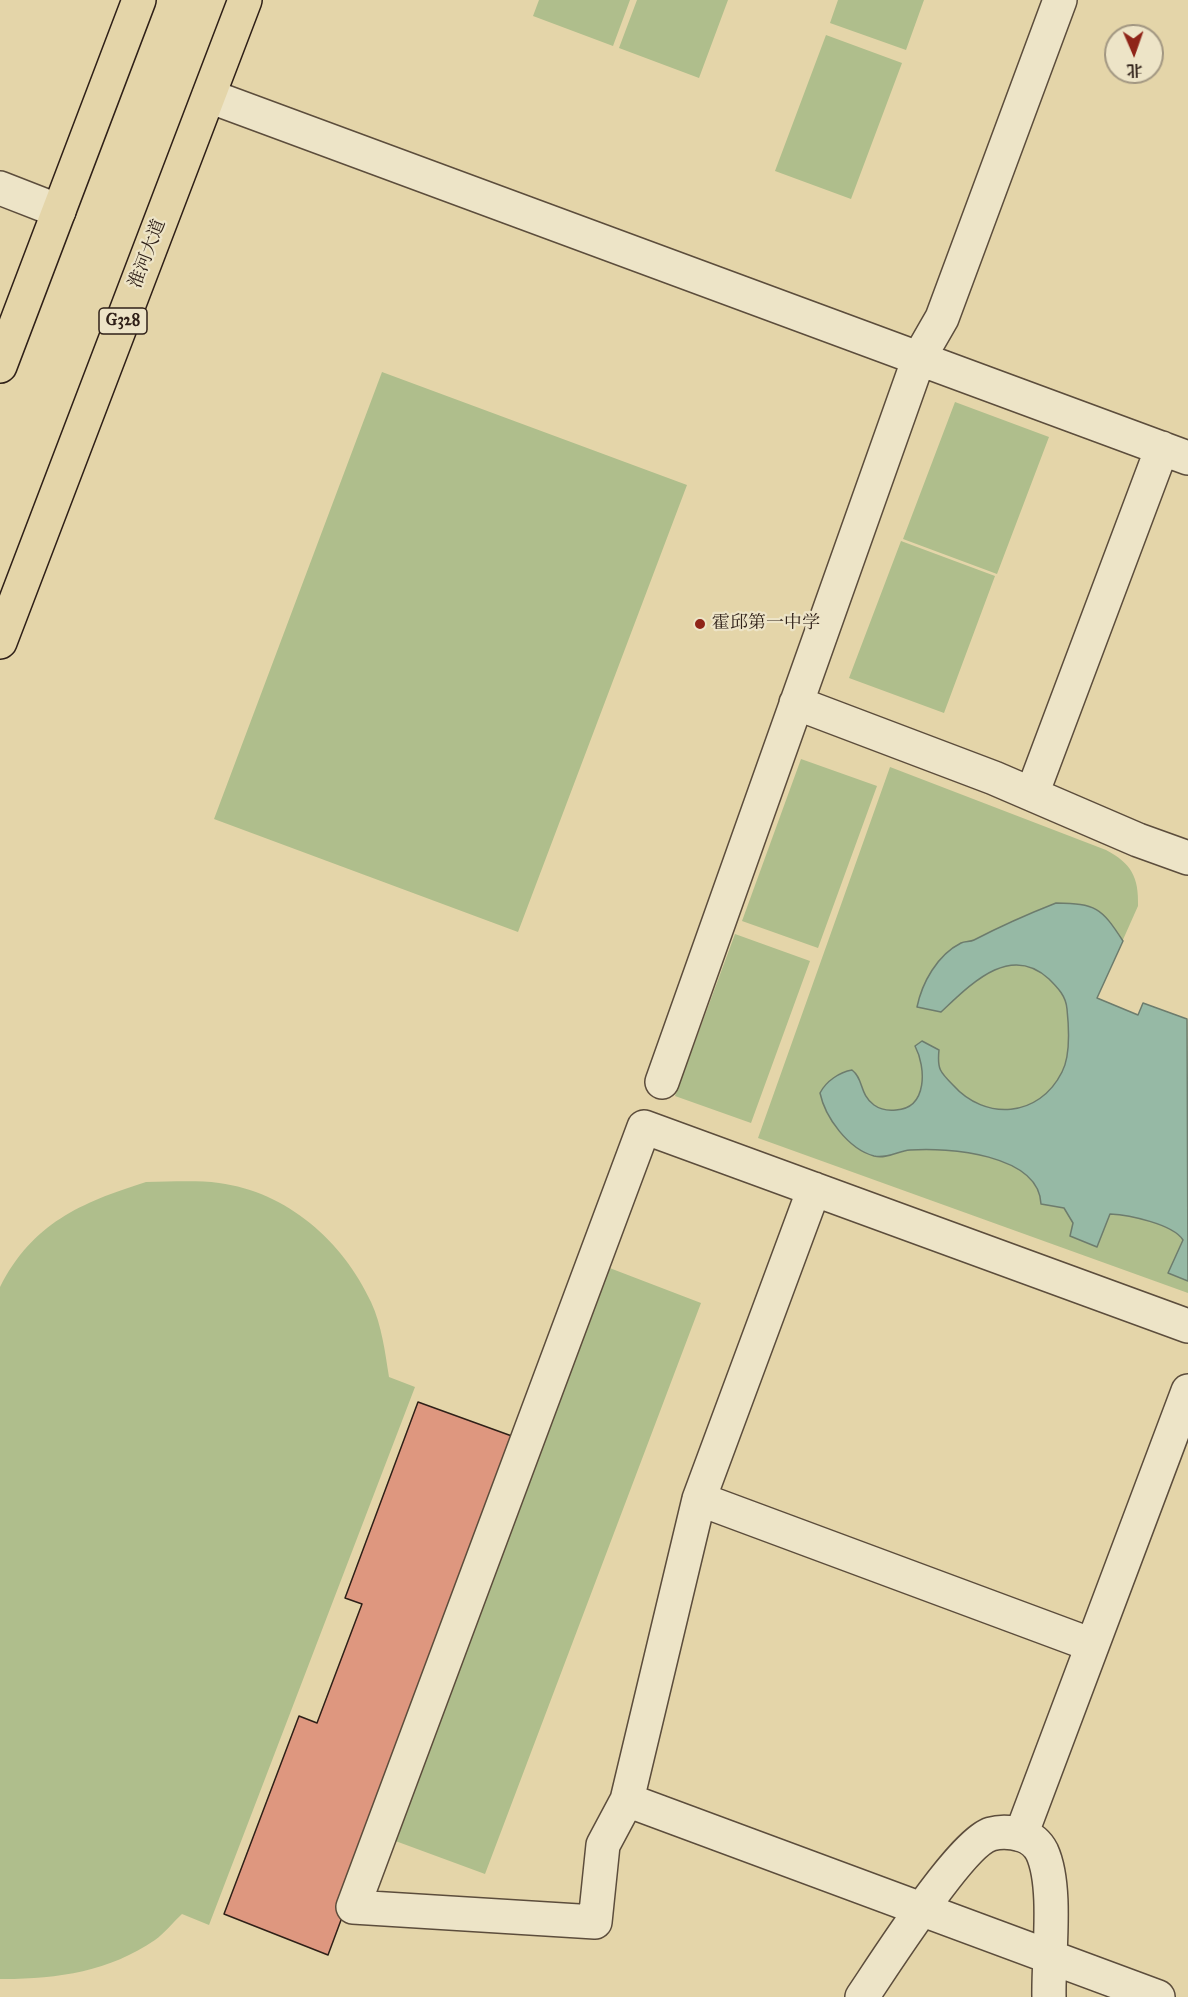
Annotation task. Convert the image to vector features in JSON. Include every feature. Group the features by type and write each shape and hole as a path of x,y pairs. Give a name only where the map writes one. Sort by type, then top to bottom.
{"highway":[{"path":"0,366 139,0"},
{"name":"淮河大道","path":"0,642 245,0"}],"street":[{"path":"662,1082 919,358 942,318 1060,0"},
{"path":"208,96 1175,453 1032,794"},
{"path":"0,188 59,211"},
{"path":"796,703 1032,794 1138,840 1188,858"},
{"path":"814,1189 699,1499 627,1800 603,1845 595,1922 353,1907 644,1127 814,1189 1188,1326"},
{"path":"1021,1835 1188,1391"},
{"path":"699,1499 1092,1645"},
{"path":"627,1800 1158,1997"},
{"path":"862,1997 922,1909 968,1851 989,1834 1012,1832 1030,1838 1041,1851 1047,1872 1051,1896 1048,1956 1049,1997"}],"shaded area":[{"path":"539,0 630,0 613,46 533,16"},
{"path":"637,0 728,0 699,78 619,48"},
{"path":"838,0 924,0 906,50 830,23"},
{"path":"826,35 902,63 851,199 775,171"},
{"path":"382,372 687,485 518,932 214,819"},
{"path":"955,402 1049,437 997,574 903,539"},
{"path":"901,541 995,576 944,713 849,678"},
{"path":"801,759 877,786 818,948 742,921"},
{"path":"890,767 1106,850 1122,860 1132,872 1137,887 1138,906 1097,998 1138,1015 1143,1003 1187,1019 1188,1293 758,1138"},
{"path":"1056,903 1089,906 1103,914 1123,941 1097,998 1138,1015 1143,1003 1187,1019 1188,1281 1168,1273 1183,1240 1170,1229 1139,1218 1110,1214 1097,1247 1070,1236 1073,1223 1064,1208 1041,1204 1036,1187 1025,1174 1008,1164 989,1157 946,1150 910,1150 874,1156 855,1147 839,1131 823,1102 820,1093 826,1085 838,1075 852,1070 869,1101 874,1105 887,1110 906,1108 914,1102 922,1085 921,1065 915,1046 922,1041 939,1050 939,1066 945,1077 966,1097 980,1105 995,1109 1011,1109 1026,1106 1040,1098 1052,1087 1062,1072 1068,1050 1069,1033 1065,1000 1049,979 1034,969 1020,965 1006,966 978,980 941,1012 917,1007 927,979 938,962 952,948"},
{"path":"735,934 810,961 751,1123 675,1096"},
{"path":"146,1182 210,1182 244,1188 268,1197 310,1223 345,1259 371,1302 380,1330 389,1377 415,1387 209,1925 182,1914 155,1940 138,1951 102,1966 64,1975 0,1979 0,1287 27,1247 61,1218 100,1198"},
{"path":"607,1267 701,1303 485,1874 390,1839"}],"building":[{"path":"418,1402 520,1439 328,1955 224,1914 299,1716 317,1723 362,1604 345,1598"}],"place":[{"name":"霍邱第一中学","path":"700,624"}]}
